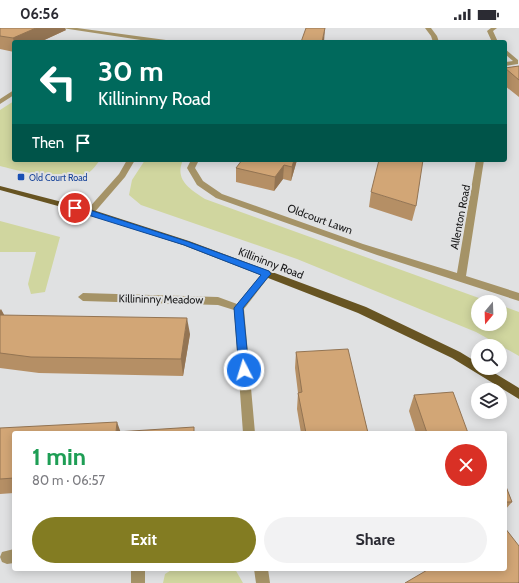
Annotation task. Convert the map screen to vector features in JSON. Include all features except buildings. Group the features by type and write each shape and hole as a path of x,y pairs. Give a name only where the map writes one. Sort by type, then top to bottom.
{"main road":[{"name":"Killininny Road","path":"0,188 90,212 186,243 362,310 456,355 519,394"}],"street":[{"path":"65,28 152,40"},
{"path":"428,28 435,40"},
{"path":"494,28 490,31 495,40"},
{"path":"507,53 516,61 516,63 507,64"},
{"path":"0,102 12,93"},
{"path":"90,212 122,175 130,162"},
{"name":"Oldcourt Lawn","path":"194,162 191,168 200,183 219,196 379,253 461,279"},
{"name":"Allenton Road","path":"461,279 464,254 477,191 480,162"},
{"path":"249,431 239,308 266,274"},
{"path":"461,279 491,286 519,297"},
{"name":"Killininny Meadow","path":"83,297 218,301 239,308"},
{"path":"138,571 138,583"},
{"path":"261,571 263,583"}],"green space":[{"path":"12,102 12,162 98,162 87,174 75,179 42,176 0,166 0,110"},
{"path":"144,162 182,162 181,173 185,183 194,192 205,199 471,295 471,330 297,259 141,205 129,195 132,180"},
{"path":"0,221 60,237 45,292 31,294 28,284 36,252 0,252"},
{"path":"507,308 519,312 519,356 507,349 507,339 489,339 474,331 507,331"},
{"path":"170,571 236,571 243,583 163,583 165,574"}],"place":[{"name":"Old Court Road","path":"21,177"}],"route":[{"path":"75,208 186,243 266,274 239,308 244,370"}]}
